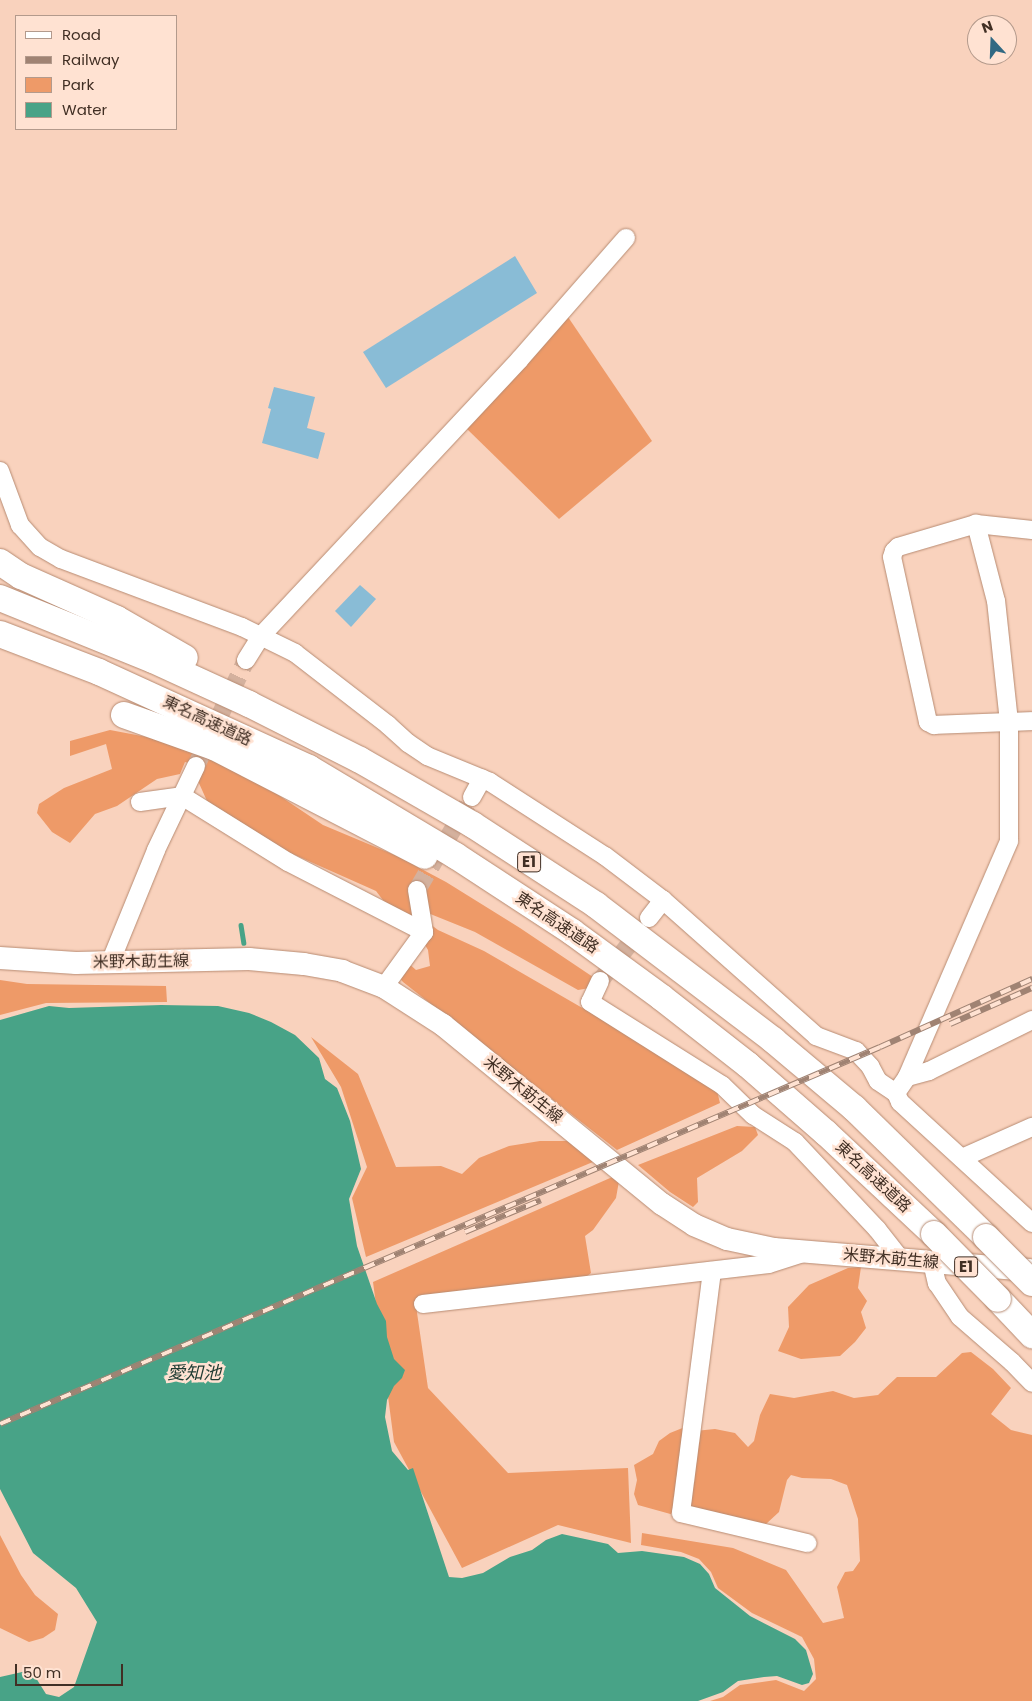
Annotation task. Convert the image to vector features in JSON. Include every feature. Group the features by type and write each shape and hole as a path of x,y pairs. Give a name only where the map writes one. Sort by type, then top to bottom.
{"highway":[{"path":"0,562 21,576 117,619 360,760"},
{"name":"東名高速道路","path":"0,598 162,664 249,704 360,760 495,839 596,905 684,970 773,1040 854,1108 1032,1283"},
{"name":"東名高速道路","path":"0,634 99,672 309,768 456,856 572,932 661,997 748,1066 826,1133 934,1234 1032,1335"},
{"path":"124,716 214,746 572,932"}],"main road":[{"name":"米野木莇生線","path":"0,958 110,963 249,959 304,964 342,971 384,987 443,1025 662,1204 694,1225 727,1239 804,1253 900,1258 1032,1271"}],"street":[{"path":"246,660 261,636 520,359 626,238"},
{"path":"0,471 20,525 40,547 61,559 261,636 295,653 388,725 408,744 427,756 482,779 605,856 663,900 816,1036 856,1051 870,1066 878,1081 896,1093 900,1102 1032,1223"},
{"path":"1032,530 976,524 898,547 892,558 926,720 934,725 1032,721"},
{"path":"896,1093 907,1077 1008,841 1008,722 996,601 976,524"},
{"path":"110,963 156,850 196,766"},
{"path":"472,797 482,779"},
{"path":"140,802 182,796 288,862 424,932"},
{"path":"384,987 424,932 416,890"},
{"path":"649,918 663,900"},
{"path":"600,982 590,1002 722,1085 753,1114 794,1142 860,1210 900,1258"},
{"path":"907,1077 929,1071 1032,1020"},
{"path":"962,1158 1032,1127"},
{"path":"423,1304 769,1264 804,1253"},
{"path":"932,1262 937,1283 960,1318 1012,1362 1032,1383"},
{"path":"712,1271 681,1513 808,1543"}],"green space":[{"path":"568,317 652,441 559,519 466,428"},
{"path":"110,730 163,740 232,769 268,788 323,825 397,856 446,882 520,928 593,977 590,988 578,990 475,932 413,907 418,915 438,930 484,951 617,1028 717,1091 720,1103 617,1150 403,982 390,967 398,954 416,970 430,966 428,950 410,920 389,908 376,891 286,851 207,801 198,781 205,767 185,762 180,774 157,779 117,806 95,814 70,843 52,832 37,813 39,804 64,788 112,769 106,744 70,756 70,741"},
{"path":"0,980 27,984 166,986 167,1002 46,1003 0,1015"},
{"path":"311,1037 358,1074 396,1167 441,1166 462,1174 479,1158 509,1146 540,1141 567,1141 600,1159 366,1257 352,1198 367,1167 341,1087"},
{"path":"737,1126 755,1127 758,1135 742,1151 697,1178 698,1202 693,1207 670,1192 638,1165"},
{"path":"617,1175 619,1181 616,1198 593,1230 585,1236 591,1273 586,1277 415,1299 428,1388 508,1473 628,1468 631,1543 558,1525 462,1568 394,1442 373,1282"},
{"path":"861,1267 858,1288 867,1301 861,1312 866,1328 855,1342 840,1356 801,1359 778,1351 789,1327 788,1307 809,1285 848,1268"},
{"path":"971,1352 993,1369 1011,1388 991,1414 1011,1430 1032,1435 1032,1701 710,1701 723,1697 740,1685 776,1680 804,1691 816,1679 814,1659 802,1637 752,1613 718,1588 711,1572 699,1559 681,1552 641,1545 642,1533 733,1548 786,1570 823,1623 844,1618 837,1587 845,1572 853,1571 860,1561 858,1519 847,1485 831,1479 802,1478 791,1475 787,1480 779,1512 766,1524 693,1511 686,1503 695,1431 715,1429 735,1433 748,1447 754,1441 760,1415 770,1394 794,1398 833,1391 854,1398 878,1395 897,1377 936,1377 962,1353"},
{"path":"690,1425 674,1515 638,1505 634,1494 637,1480 634,1465 653,1454 659,1441 670,1433"},
{"path":"0,1535 21,1575 35,1595 58,1614 55,1630 43,1638 29,1642 0,1628"}],"water":[{"name":"愛知池","path":"161,1005 218,1006 249,1013 271,1022 295,1035 319,1058 325,1079 337,1088 350,1121 361,1169 349,1199 357,1246 377,1304 386,1321 387,1337 394,1359 405,1370 402,1378 394,1386 387,1400 385,1417 392,1451 408,1470 413,1468 449,1577 462,1578 483,1573 510,1557 532,1550 546,1540 562,1534 608,1544 618,1553 642,1551 684,1557 700,1564 709,1574 715,1588 750,1616 795,1639 806,1650 813,1674 809,1683 802,1685 777,1676 738,1681 723,1692 698,1701 0,1701 0,1677 31,1670 46,1694 59,1697 74,1687 97,1622 76,1588 33,1553 0,1489 0,1020 49,1006 69,1008"}],"building":[{"path":"515,256 537,293 386,388 363,352"},
{"path":"274,387 315,397 307,428 325,433 318,459 262,443 271,409 268,408"},
{"path":"360,585 376,599 351,627 335,611"}],"waterway":[{"path":"241,925 244,943"}],"tunnel":[{"path":"196,766 246,660"},
{"path":"417,890 472,797"},
{"path":"600,981 643,927"}],"railway":[{"path":"0,1424 880,1047 1032,979"},
{"path":"950,1024 1032,988"},
{"path":"465,1232 541,1200"}]}
